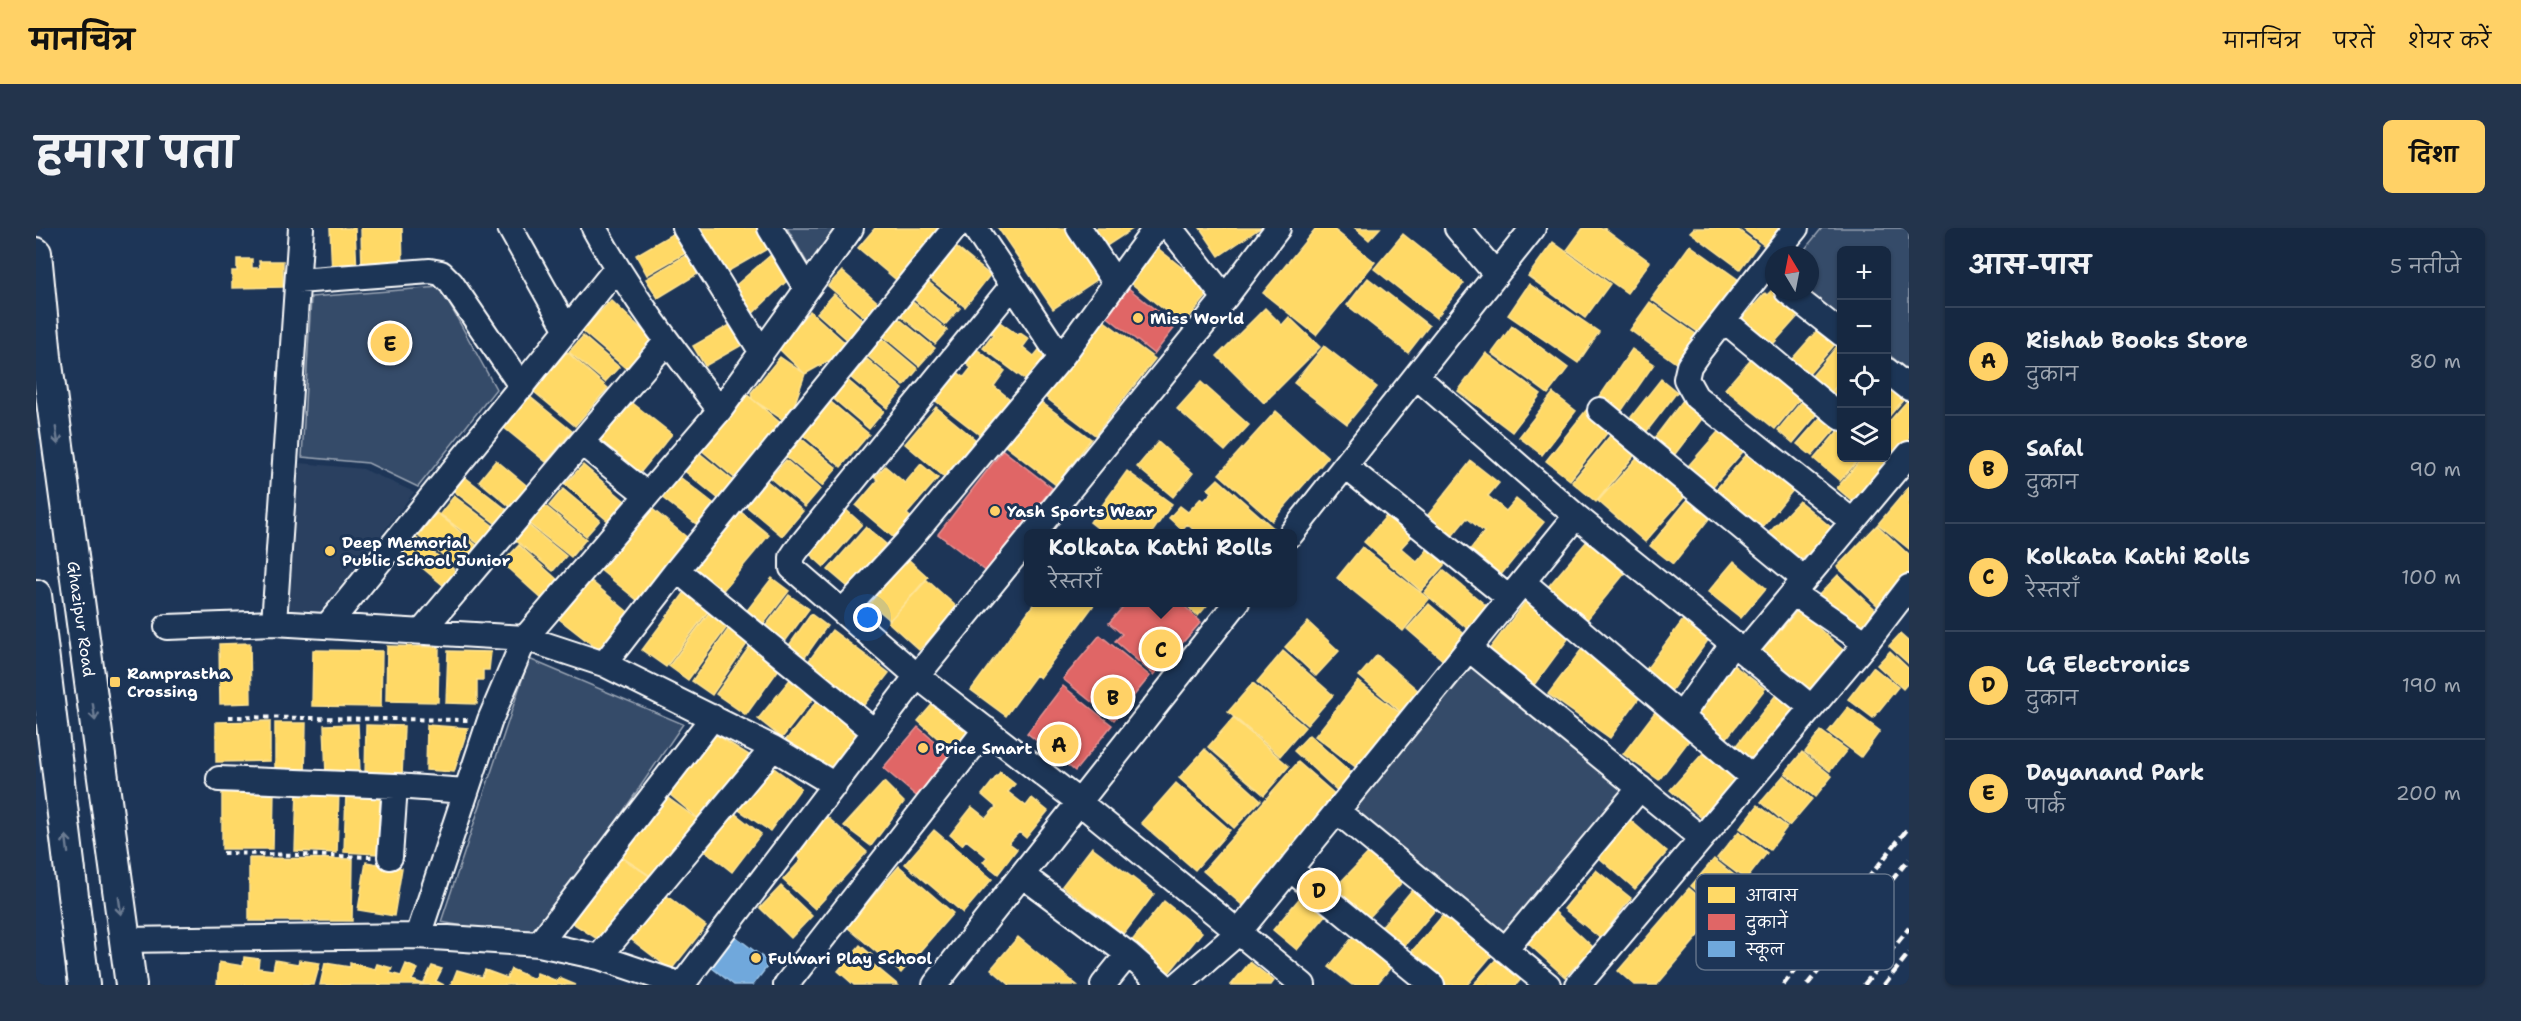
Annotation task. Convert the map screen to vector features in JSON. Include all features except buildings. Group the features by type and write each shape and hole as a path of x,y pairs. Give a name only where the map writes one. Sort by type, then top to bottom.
{"main road":[{"name":"Ghazipur Road","path":"36,253 46,357 131,985"},
{"path":"36,595 84,985"}],"street":[{"path":"274,623 301,228"},
{"path":"510,228 567,330"},
{"path":"594,228 616,269 666,342 720,410"},
{"path":"685,228 761,351"},
{"path":"770,228 806,288"},
{"path":"418,936 490,720 525,638 720,410 851,228"},
{"path":"604,664 677,570 956,228"},
{"path":"975,228 1061,358"},
{"path":"1079,228 1114,282"},
{"path":"843,611 909,540 1061,358 1114,282 1156,228"},
{"path":"1170,228 1225,298"},
{"path":"1037,529 1225,298 1278,228"},
{"path":"1457,228 1496,274"},
{"path":"1295,529 1533,228"},
{"path":"1784,246 1796,228"},
{"path":"328,625 616,269"},
{"path":"298,281 415,271 441,273 451,283 522,387"},
{"path":"1765,273 1694,359 1689,366 1686,380 1696,397 1852,521"},
{"path":"1012,286 792,557 792,568 917,676 1079,802 1304,985"},
{"path":"1799,300 1837,330"},
{"path":"1725,321 1837,414"},
{"path":"422,631 666,342"},
{"path":"1891,373 1909,388"},
{"path":"1416,376 1576,516 1811,707"},
{"path":"1600,410 1798,586 1866,643"},
{"path":"582,443 646,494"},
{"path":"1681,716 1738,647 1798,586 1852,521 1898,459"},
{"path":"1345,466 1516,590 1681,716 1752,777"},
{"path":"1178,985 1239,932 1576,516"},
{"path":"124,940 418,936 538,944 598,957 682,985 917,676 1024,544"},
{"path":"677,570 875,732"},
{"path":"1578,985 1866,643 1909,587"},
{"path":"935,985 1234,607"},
{"path":"167,627 274,623 525,638 604,664 773,748 835,785"},
{"path":"1469,649 1701,838"},
{"path":"538,944 713,717"},
{"path":"786,985 986,729"},
{"path":"598,957 773,748"},
{"path":"219,779 466,791"},
{"path":"390,857 395,786"},
{"path":"1505,950 1640,788"},
{"path":"1337,811 1548,985"},
{"path":"1290,869 1432,985"},
{"path":"1022,875 1128,954 1163,985"},
{"path":"1103,985 1128,954"}],"path":[{"path":"229,717 490,720"},
{"path":"223,853 390,857"}],"shaded area":[{"path":"787,228 837,228 809,266"},
{"path":"1822,228 1909,228 1909,371 1891,356 1891,246 1837,246 1837,315 1818,300 1819,246 1807,246"},
{"path":"440,287 496,389 418,487 368,463 302,457 311,297"},
{"name":"Deep Memorial Public School Junior","path":"300,463 363,469 414,492 319,615 288,610"},
{"path":"529,659 683,724 536,939 441,922"},
{"path":"1474,664 1626,789 1506,933 1354,808"}],"railway":[{"path":"1872,874 1909,827"},
{"path":"1894,878 1909,859"},
{"path":"1894,947 1909,928"},
{"path":"1884,985 1909,953"},
{"path":"1783,985 1795,970"},
{"path":"1807,985 1819,970"},
{"path":"1864,985 1876,970"}],"place":[{"name":"Miss World","path":"1138,318"},
{"name":"Dayanand Park","path":"390,343"},
{"name":"Yash Sports Wear","path":"995,511"},
{"name":"Deep Memorial Public School Junior","path":"330,551"},
{"name":"Kolkata Kathi Rolls","path":"1161,649"},
{"name":"Ramprastha Crossing","path":"115,682"},
{"name":"Safal","path":"1113,697"},
{"name":"Rishab Books Store","path":"1059,744"},
{"name":"Price Smart","path":"923,748"},
{"name":"LG Electronics","path":"1319,890"},
{"name":"Fulwari Play School","path":"756,958"}]}
